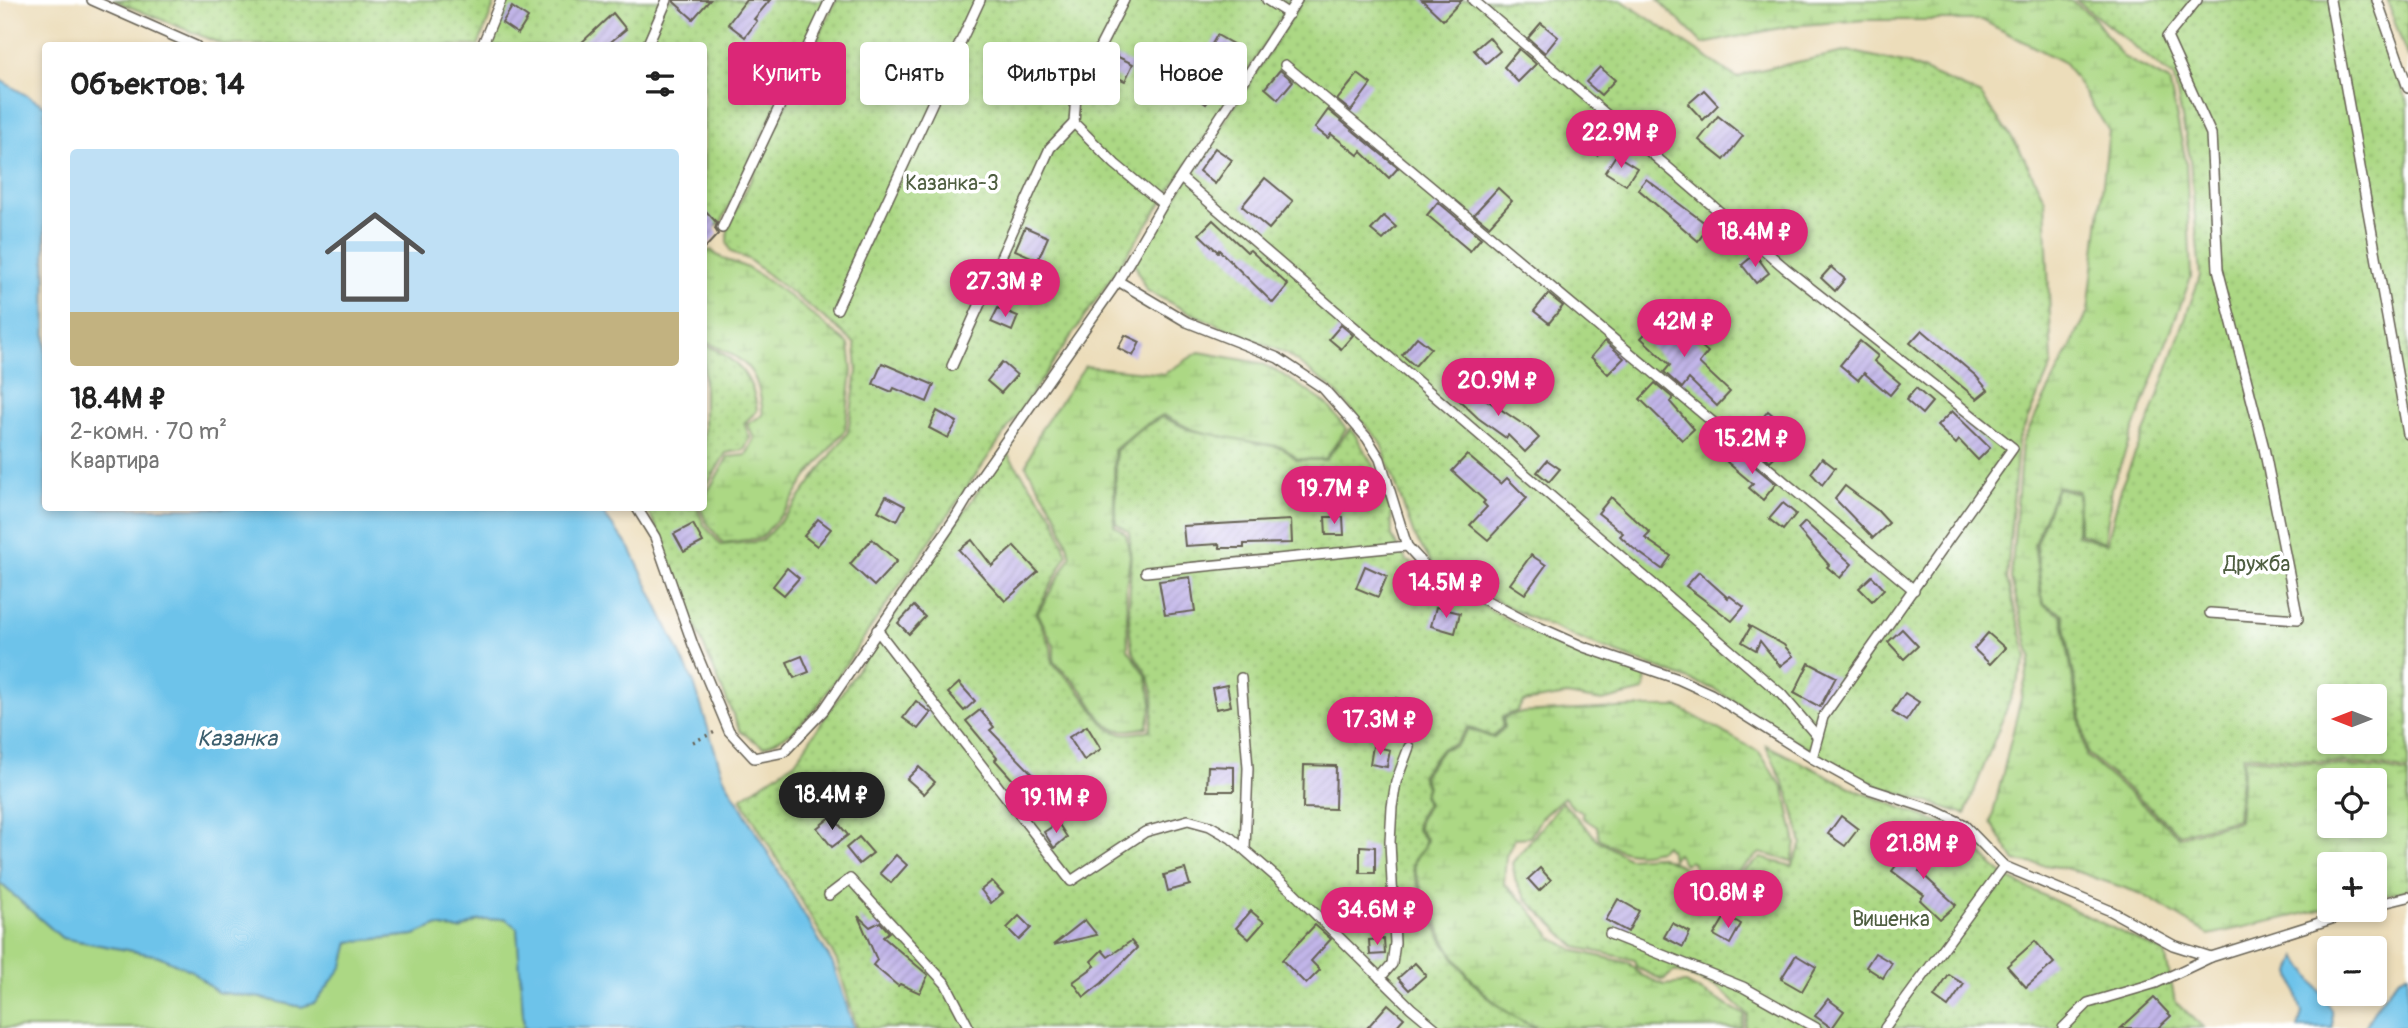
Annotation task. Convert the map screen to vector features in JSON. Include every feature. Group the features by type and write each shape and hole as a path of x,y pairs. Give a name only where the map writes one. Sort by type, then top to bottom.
{"lane":[{"path":"92,0 187,42"},
{"path":"484,42 500,0"},
{"path":"649,42 667,0"},
{"path":"722,228 830,0"},
{"path":"837,309 980,0"},
{"path":"952,366 1050,148 1074,123 1076,94 1124,0"},
{"path":"1267,0 1289,14"},
{"path":"639,511 655,537 693,645 729,731 754,758 784,752 823,711 956,517 979,479 1118,281 1163,204 1297,0"},
{"path":"1474,0 1785,268 2013,448 1823,717 1812,758"},
{"path":"2197,0 2167,37 2211,134 2218,269 2264,448 2298,619 2210,613"},
{"path":"2330,0 2408,435"},
{"path":"2377,0 2408,88"},
{"path":"1285,65 1914,590"},
{"path":"1074,123 1115,164 1163,204"},
{"path":"1181,178 1781,694 1817,736"},
{"path":"1118,281 1187,322 1278,358 1323,388 1367,438 1380,459 1407,546 1429,570 1523,621 1584,647 1678,679 1711,694 1812,758 1866,788 1936,811 1963,824 2004,866 2111,911 2173,945 2211,957"},
{"path":"1146,572 1407,546"},
{"path":"877,630 1071,881 1144,832 1188,820 1210,826 1245,849 1291,890 1435,1028"},
{"path":"1241,678 1248,768 1245,849"},
{"path":"1380,978 1392,964 1395,943 1390,842 1392,807 1396,782 1409,747"},
{"path":"1885,1028 2004,866"},
{"path":"829,895 850,879 946,984 969,1028"},
{"path":"2387,902 2408,897"},
{"path":"2063,1028 2088,1003 2156,983 2211,957 2322,922"},
{"path":"1610,934 1743,987 1816,1028"}],"path":[{"path":"692,742 715,732"}],"green space":[{"path":"113,0 496,0 480,42 217,42"},
{"path":"506,0 825,0 805,42 728,42 728,105 776,105 722,221 707,234 707,42 490,42"},
{"name":"Казанка-3","path":"836,0 1292,0 1247,71 1247,42 1134,42 1134,105 1225,105 1118,268 817,707 791,733 764,747 740,731 648,511 698,511 704,525 721,545 762,541 792,508 848,432 857,372 855,344 748,259 731,252 727,242 728,228 786,105 846,105 846,42 816,42"},
{"path":"1303,0 1621,0 1737,78 1755,71 1849,51 1908,64 1981,95 2019,148 2045,200 2052,364 2018,441 2007,579 2027,657 1965,814 1877,786 1807,748 1714,689 1524,615 1435,568 1414,535 1380,441 1331,387 1285,353 1186,311 1146,290 1134,262 1235,105 1247,105 1247,87"},
{"path":"1658,0 2071,0 2094,18 2123,57 2169,81 2186,162 2191,277 2112,487 2105,542 2079,533 2079,491 2057,486 2034,544 2042,604 2062,616 2086,756 2180,837 2239,821 2244,758 2370,768 2317,768 2317,838 2387,838 2387,770 2408,774 2408,890 2387,894 2387,852 2317,852 2317,911 2209,935 2142,894 2066,868 2015,861 1991,822 2031,657 2011,579 2022,443 2088,312 2109,131 2065,63 1982,20 1864,20 1790,26 1703,44"},
{"name":"Дружба","path":"2076,0 2372,0 2408,104 2408,771 2383,766 2243,755 2237,819 2180,834 2088,754 2063,614 2043,603 2036,544 2057,488 2078,493 2077,535 2107,544 2121,487 2151,416 2200,276 2190,158 2174,78"},
{"path":"2387,0 2408,0 2408,59"},
{"path":"711,250 720,257 749,269 775,286 849,345 852,371 845,430 806,478 788,507 761,538 723,543 701,511 707,511 707,493 728,457 746,455 755,438 747,424 763,415 757,385 747,366 707,342 707,251"},
{"path":"707,345 725,355 741,369 755,399 757,411 744,423 750,438 744,450 726,453 707,485"},
{"path":"1199,352 1260,363 1277,371 1327,404 1346,429 1325,459 1298,459 1283,447 1226,438 1191,429 1163,415 1140,428 1114,450 1114,525 1126,534 1130,556 1126,587 1128,649 1147,677 1152,704 1147,727 1121,730 1106,724 1082,690 1054,662 1054,646 1038,613 1071,556 1057,516 1026,466 1040,431 1085,366 1164,374"},
{"path":"1162,417 1190,430 1283,448 1297,460 1325,460 1351,428 1373,465 1391,509 1392,537 1406,560 1520,627 1646,676 1644,691 1602,701 1567,695 1523,702 1517,711 1502,717 1502,727 1493,737 1468,727 1455,744 1442,748 1421,775 1426,787 1423,795 1426,803 1416,829 1425,840 1423,849 1413,863 1420,890 1415,898 1418,911 1432,916 1455,959 1484,994 1508,1013 1536,1028 857,1028 837,961 741,798 795,762 1005,451 1054,517 1067,555 1036,613 1051,647 1052,663 1077,688 1107,727 1123,733 1150,730 1153,709 1151,683 1133,651 1130,633 1129,532 1116,523 1116,451 1141,429"},
{"path":"1678,707 1759,752 1784,789 1796,843 1792,861 1760,853 1728,877 1721,873 1694,871 1694,864 1690,860 1684,864 1677,854 1672,859 1665,845 1660,850 1645,853 1625,852 1599,838 1597,827 1583,818 1582,812 1573,808 1564,797 1541,818 1530,837 1515,838 1506,856 1504,884 1525,903 1553,938 1576,951 1629,963 1641,975 1664,985 1686,983 1745,1015 1742,1028 1538,1027 1505,1010 1489,997 1460,965 1434,914 1419,909 1416,899 1422,890 1415,864 1427,840 1418,828 1428,803 1424,796 1427,786 1423,776 1443,749 1456,746 1469,729 1493,738 1504,728 1504,718 1518,713"},
{"name":"Вишенка","path":"1766,745 1858,791 1959,830 2009,879 2165,953 2175,1001 2204,1028 1745,1028 1748,1015 1719,988 1675,971 1663,980 1637,968 1635,960 1576,947 1527,900 1516,882 1512,863 1562,802 1598,840 1628,858 1658,856 1678,864 1693,875 1731,880 1761,858 1792,866 1802,844 1789,795"},
{"path":"0,883 62,938 159,956 192,971 217,992 301,1007 315,1002 342,966 349,942 414,935 436,926 460,930 477,921 505,918 517,927 524,1028 0,1028"}],"water":[{"name":"Казанка","path":"0,80 42,104 42,511 601,511 630,548 694,683 723,776 833,964 854,1028 524,1028 517,928 505,918 477,921 460,930 436,926 414,935 349,942 343,966 315,1003 301,1007 217,992 192,971 159,956 62,938 0,883"},
{"path":"2297,957 2317,987 2317,1006 2329,1006 2332,1010 2333,1028 2298,1028 2302,1013 2291,972"},
{"path":"2408,973 2408,1028 2365,1028 2377,1006 2387,1006 2387,992"}],"building":[{"path":"674,0 710,0 693,19"},
{"path":"746,0 770,0 754,19 757,21 745,37 728,24"},
{"path":"1422,0 1462,0 1443,20"},
{"path":"512,7 528,18 518,34 502,23"},
{"path":"613,13 626,29 611,42 582,42"},
{"path":"1541,23 1558,37 1545,53 1528,38"},
{"path":"1217,35 1229,42 1213,42"},
{"path":"1489,37 1500,51 1486,63 1474,50"},
{"path":"1519,49 1536,64 1518,82 1504,67"},
{"path":"1120,58 1133,64 1125,81 1120,79"},
{"path":"1600,67 1615,80 1601,95 1586,82"},
{"path":"1280,70 1293,81 1278,99 1265,88"},
{"path":"1358,74 1371,84 1351,111 1337,100"},
{"path":"1704,90 1718,105 1703,120 1688,104"},
{"path":"1328,110 1398,168 1389,178 1361,151 1358,155 1331,134 1328,138 1315,128"},
{"path":"1718,116 1743,136 1724,160 1699,140"},
{"path":"1587,120 1610,139 1597,155 1574,136"},
{"path":"1215,148 1232,160 1215,184 1199,171"},
{"path":"1616,155 1637,168 1626,185 1605,172"},
{"path":"1265,178 1293,201 1269,229 1242,206"},
{"path":"1646,179 1709,226 1698,241 1638,189"},
{"path":"1498,188 1512,201 1489,226 1474,214"},
{"path":"1438,202 1481,238 1470,251 1427,215"},
{"path":"707,212 717,223 715,229 718,234 707,246"},
{"path":"1384,216 1396,227 1383,240 1371,230"},
{"path":"1213,220 1288,285 1273,303 1199,234"},
{"path":"1025,227 1048,237 1038,260 1015,250"},
{"path":"1755,254 1769,273 1756,283 1742,265"},
{"path":"1831,267 1845,279 1835,291 1821,278"},
{"path":"1548,294 1563,306 1549,323 1534,311"},
{"path":"998,308 1018,316 1012,331 991,322"},
{"path":"1662,316 1675,328 1677,325 1708,352 1699,363 1730,392 1717,406 1689,379 1682,388 1664,372 1670,365 1641,338"},
{"path":"1341,325 1353,335 1341,349 1329,339"},
{"path":"1922,330 1976,376 1988,390 1977,399 1910,343"},
{"path":"1125,335 1140,342 1133,356 1118,348"},
{"path":"1417,337 1431,348 1415,366 1402,355"},
{"path":"1605,341 1624,358 1608,374 1591,357"},
{"path":"1860,341 1878,356 1874,361 1900,383 1890,395 1864,373 1858,380 1840,365"},
{"path":"1002,362 1017,375 1001,393 987,381"},
{"path":"882,363 934,385 927,402 894,388 892,392 873,384"},
{"path":"1474,383 1487,395 1484,398 1539,438 1525,452 1508,435 1506,438 1459,400"},
{"path":"1655,383 1673,398 1670,402 1694,429 1682,440 1640,399"},
{"path":"1916,388 1932,402 1922,414 1906,400"},
{"path":"937,411 957,422 948,438 929,428"},
{"path":"1768,411 1780,421 1776,425 1792,441 1770,461 1745,440"},
{"path":"1952,411 1990,448 1978,460 1959,440 1956,444 1937,426"},
{"path":"1736,451 1776,484 1763,500 1749,488 1753,484 1727,462"},
{"path":"1467,455 1501,484 1507,478 1527,498 1488,540 1470,525 1487,507 1483,503 1485,501 1452,471"},
{"path":"1822,458 1835,468 1822,485 1811,473"},
{"path":"1547,460 1560,469 1549,482 1537,472"},
{"path":"1845,486 1877,510 1889,523 1873,538 1835,499"},
{"path":"886,496 905,506 897,521 878,511"},
{"path":"1611,497 1650,533 1645,538 1671,556 1662,569 1633,548 1620,536 1623,533 1598,513"},
{"path":"1783,503 1796,514 1783,530 1769,519"},
{"path":"1325,517 1343,517 1344,535 1326,535"},
{"path":"818,519 831,529 817,546 804,536"},
{"path":"1291,520 1292,543 1244,544 1244,548 1220,548 1219,544 1185,546 1183,526"},
{"path":"1805,522 1852,564 1840,578 1827,567 1829,565 1798,529"},
{"path":"693,524 703,542 684,552 674,534"},
{"path":"872,539 897,561 874,586 850,564"},
{"path":"972,540 992,566 1014,546 1038,572 1005,601 959,550"},
{"path":"1531,555 1546,565 1525,594 1510,584"},
{"path":"1365,566 1387,576 1378,597 1356,588"},
{"path":"787,568 799,578 784,595 773,586"},
{"path":"1699,572 1728,598 1730,596 1744,607 1732,621 1686,586"},
{"path":"1872,576 1884,589 1872,601 1859,588"},
{"path":"1190,577 1195,611 1165,615 1159,581"},
{"path":"914,606 925,617 909,634 898,623"},
{"path":"1436,607 1460,613 1455,633 1431,626"},
{"path":"1748,625 1784,645 1793,656 1780,666 1760,641 1756,650 1742,642 1750,628"},
{"path":"1902,629 1918,646 1904,659 1888,642"},
{"path":"1988,633 2005,648 1990,664 1974,649"},
{"path":"802,656 809,672 794,678 787,662"},
{"path":"1809,663 1836,677 1820,707 1794,693"},
{"path":"959,683 975,701 964,711 948,693"},
{"path":"1227,685 1231,706 1216,709 1212,688"},
{"path":"1905,693 1919,702 1906,721 1892,712"},
{"path":"1396,698 1421,705 1413,735 1387,728"},
{"path":"916,701 931,713 918,729 903,718"},
{"path":"980,710 994,727 990,730 1054,796 1040,810 995,760 997,758 966,721"},
{"path":"1087,726 1101,749 1084,760 1069,737"},
{"path":"1373,746 1390,750 1387,767 1370,764"},
{"path":"1304,765 1336,766 1335,809 1303,808"},
{"path":"1208,766 1234,767 1234,791 1207,791"},
{"path":"919,767 935,782 924,794 907,779"},
{"path":"832,816 848,835 832,847 817,828"},
{"path":"1841,816 1858,829 1845,846 1828,834"},
{"path":"1058,823 1067,837 1054,848 1044,832"},
{"path":"859,837 873,853 859,864 846,848"},
{"path":"1913,843 1930,856 1919,871 1956,905 1940,919 1920,900 1924,895 1892,871"},
{"path":"1360,846 1375,847 1375,873 1360,873"},
{"path":"896,855 907,865 891,883 880,873"},
{"path":"1540,868 1551,880 1539,891 1528,879"},
{"path":"1185,869 1190,885 1168,891 1164,875"},
{"path":"992,881 1003,893 991,903 981,890"},
{"path":"1334,893 1354,893 1354,913 1333,913"},
{"path":"1618,899 1639,911 1628,932 1606,920"},
{"path":"1251,911 1264,922 1249,939 1236,928"},
{"path":"1726,915 1741,924 1730,944 1714,935"},
{"path":"858,916 870,927 880,922 889,932 883,937 928,975 920,993 900,984 898,986 873,965 877,960"},
{"path":"1019,916 1031,928 1019,940 1007,928"},
{"path":"1085,920 1097,935 1053,945"},
{"path":"1672,923 1690,932 1683,947 1664,937"},
{"path":"1315,925 1331,939 1311,961 1320,970 1306,984 1282,960"},
{"path":"1384,939 1385,954 1370,955 1369,940"},
{"path":"1131,941 1137,948 1084,997 1073,982 1095,966 1091,961 1102,950 1108,957"},
{"path":"2035,941 2054,963 2026,987 2007,966"},
{"path":"1875,953 1892,963 1883,978 1866,967"},
{"path":"1796,955 1816,967 1802,991 1781,979"},
{"path":"1415,963 1426,975 1409,990 1398,978"},
{"path":"1949,975 1964,984 1948,1007 1934,997"},
{"path":"2154,998 2171,1016 2158,1028 2121,1028"},
{"path":"1828,999 1844,1011 1832,1028 1815,1016"},
{"path":"1388,1004 1404,1018 1395,1028 1367,1028"}]}
